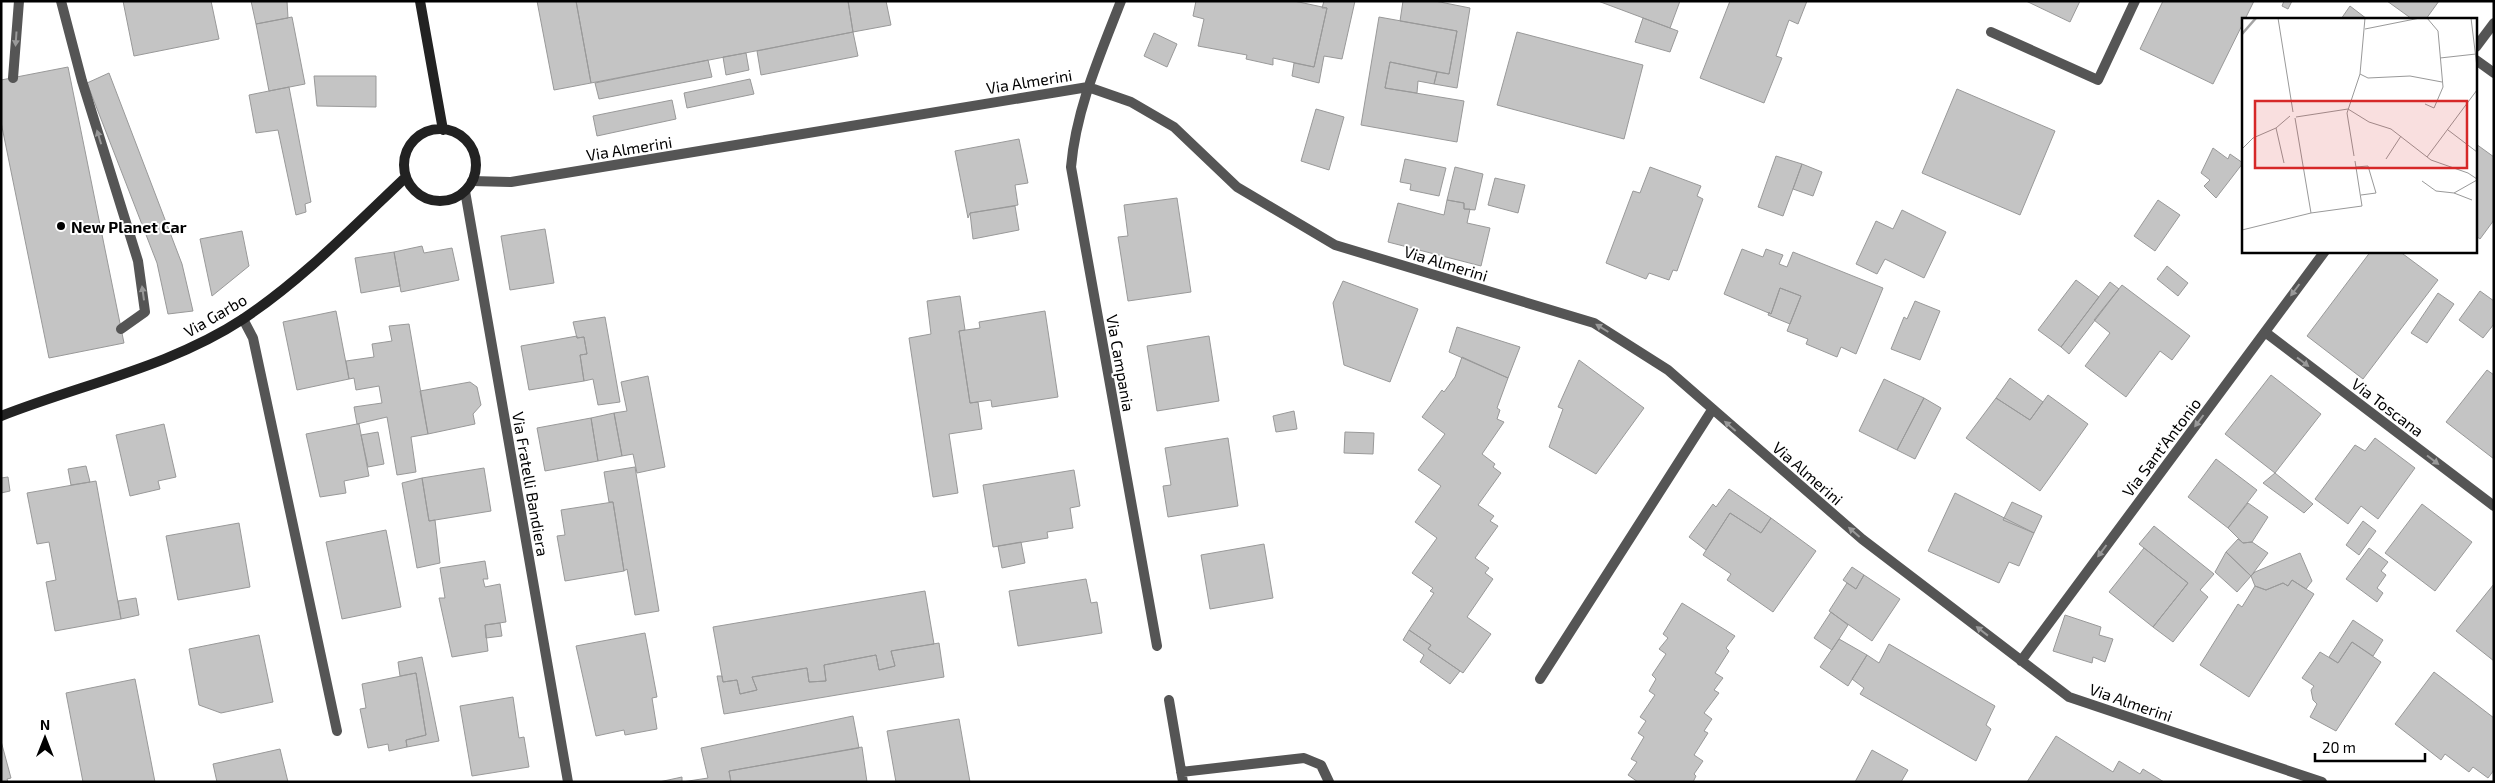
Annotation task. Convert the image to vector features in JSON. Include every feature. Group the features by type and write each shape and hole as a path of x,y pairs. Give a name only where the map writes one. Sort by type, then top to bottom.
{"street":[{"path":"14,78 19,1"},
{"path":"61,1 82,81 138,261 145,312 121,329"},
{"path":"420,1 443,130"},
{"name":"Via Campania","path":"1121,1 1088,87 1074,140 1071,167 1157,646"},
{"path":"1991,32 2098,80 2134,1"},
{"path":"2478,44 2494,23"},
{"path":"2478,61 2494,73"},
{"name":"Via Almerini","path":"472,181 511,182 1088,87 1131,102 1174,127 1237,187 1335,245 1594,323 1668,370 1862,539 2069,697 2322,782"},
{"path":"443,130 459,135 471,148 476,164 472,181 465,191 455,198 444,201 432,200 421,196 412,188 406,177 405,166 406,154 412,143 420,135 443,130"},
{"name":"Via Garbo","path":"1,416 44,399 116,378 189,348 243,319 302,274 406,177"},
{"name":"Via Fratelli Bandiera","path":"465,191 568,782"},
{"name":"Via Sant'Antonio","path":"2021,661 2323,252"},
{"path":"243,319 252,338 337,731"},
{"name":"Via Toscana","path":"2264,332 2494,506"},
{"path":"1540,679 1712,410"},
{"path":"1169,700 1182,777 1304,758 1321,765 1329,782"}],"building":[{"path":"123,1 211,1 219,39 134,56"},
{"path":"251,1 287,1 288,18 256,24"},
{"path":"537,1 576,1 591,83 554,90"},
{"path":"576,1 848,1 853,32 591,83"},
{"path":"848,1 886,1 891,25 853,32"},
{"path":"1196,1 1294,1 1327,8 1314,67 1273,58 1273,65 1246,59 1247,55 1198,46 1204,19 1193,16"},
{"path":"1324,1 1355,1 1342,59 1324,56 1319,83 1292,76 1294,63 1314,67 1327,8 1322,8"},
{"path":"1403,1 1435,1 1470,8 1457,88 1434,84 1437,72 1449,74 1457,31 1400,21"},
{"path":"1598,1 1680,1 1670,28"},
{"path":"1730,1 1807,1 1798,24 1789,20 1776,56 1782,58 1764,103 1700,78"},
{"path":"2026,1 2080,1 2070,22"},
{"path":"2163,1 2254,1 2246,18 2242,18 2242,25 2213,84 2140,49"},
{"path":"2284,1 2292,1 2288,9 2282,6"},
{"path":"2387,1 2439,1 2427,18 2411,18"},
{"path":"2350,6 2366,18 2342,18"},
{"path":"292,17 305,84 269,91 256,24"},
{"path":"1379,17 1457,31 1449,74 1390,62 1385,88 1464,101 1457,142 1361,125"},
{"path":"1643,18 1678,31 1670,52 1635,42"},
{"path":"853,32 858,56 761,75 757,51"},
{"path":"1517,32 1643,65 1624,139 1497,105"},
{"path":"1154,33 1177,44 1167,67 1144,56"},
{"path":"746,53 749,70 726,75 723,57"},
{"path":"708,60 712,77 599,99 595,83"},
{"path":"1390,62 1437,72 1434,84 1418,81 1417,93 1385,88"},
{"name":"New Planet Car","path":"68,67 124,343 49,358 1,122 1,80"},
{"path":"109,73 182,264 193,311 168,314 157,263 87,83"},
{"path":"314,76 376,76 376,107 317,106"},
{"path":"750,79 754,94 687,108 684,93"},
{"path":"289,87 311,202 305,204 306,212 296,215 278,130 256,133 249,95"},
{"path":"1957,89 2055,131 2020,215 1922,173"},
{"path":"672,100 676,119 597,136 593,116"},
{"path":"1316,109 1344,117 1329,170 1301,161"},
{"path":"1019,139 1028,183 1015,185 1018,205 970,213 968,218 955,151"},
{"path":"2478,145 2494,157 2494,220 2480,239 2478,238"},
{"path":"2213,148 2228,159 2230,154 2242,162 2216,198 2204,186 2210,180 2201,173"},
{"path":"1776,156 1802,164 1783,216 1758,207"},
{"path":"1405,159 1446,168 1439,196 1410,190 1411,184 1400,182"},
{"path":"1802,164 1822,172 1813,196 1793,189"},
{"path":"1455,167 1483,174 1475,210 1464,209 1464,203 1447,200"},
{"path":"1650,167 1701,186 1697,196 1703,199 1677,271 1673,270 1669,280 1649,273 1646,279 1606,263 1633,191 1640,193"},
{"path":"1495,178 1525,185 1518,213 1488,205"},
{"path":"1177,198 1191,292 1128,301 1118,237 1128,236 1124,205"},
{"path":"1447,200 1464,203 1464,209 1470,209 1467,223 1490,228 1481,266 1388,242 1398,203 1444,215"},
{"path":"2158,200 2180,215 2155,251 2134,236"},
{"path":"1015,206 1019,230 973,239 970,213"},
{"path":"1902,210 1946,232 1924,278 1885,259 1877,274 1856,264 1876,221 1893,229"},
{"path":"545,229 554,283 510,290 501,236"},
{"path":"242,231 249,266 212,296 200,239"},
{"path":"422,246 424,253 452,248 459,280 401,292 394,252"},
{"path":"1742,249 1763,257 1766,249 1783,255 1779,264 1787,267 1793,252 1883,288 1856,354 1841,347 1837,357 1806,344 1808,339 1787,331 1801,296 1780,288 1771,314 1724,294"},
{"path":"394,252 400,286 361,293 355,258"},
{"path":"2370,252 2400,252 2438,280 2363,379 2307,336"},
{"path":"2167,266 2188,283 2178,296 2157,279"},
{"path":"2076,280 2099,297 2061,347 2038,330"},
{"path":"1343,281 1418,309 1390,382 1344,365 1333,303"},
{"path":"2110,282 2119,289 2069,354 2061,347"},
{"path":"2122,285 2190,336 2172,360 2160,351 2126,397 2085,366 2110,333 2094,320"},
{"path":"1780,288 1801,296 1790,324 1768,315 1769,312 1771,314"},
{"path":"2480,291 2494,301 2494,324 2483,338 2459,320"},
{"path":"2438,293 2454,304 2427,343 2411,333"},
{"path":"960,296 965,330 959,331 970,403 978,402 982,429 949,434 958,493 933,497 909,338 931,334 927,301"},
{"path":"1915,301 1940,311 1920,360 1891,349 1904,317 1907,319"},
{"path":"336,311 349,379 297,390 283,322"},
{"path":"1045,311 1058,397 992,407 991,400 970,403 959,331 980,328 979,322"},
{"path":"605,317 620,402 598,405 593,379 584,381 580,355 587,354 584,337 577,338 573,322"},
{"path":"409,324 428,434 411,437 416,472 397,475 387,417 357,424 354,407 382,403 379,386 356,390 354,378 349,379 346,361 374,357 372,344 392,341 389,326"},
{"path":"1457,327 1520,347 1508,378 1449,352"},
{"path":"577,336 577,338 584,337 587,354 580,355 584,381 529,390 521,346"},
{"path":"1209,336 1219,401 1157,411 1147,346"},
{"path":"1462,357 1508,378 1497,408 1500,410 1497,419 1504,422 1482,454 1495,464 1493,467 1501,473 1478,505 1494,516 1490,521 1498,526 1475,558 1489,568 1485,573 1493,579 1467,617 1491,634 1463,673 1428,649 1431,645 1409,630 1434,593 1430,591 1433,588 1412,573 1437,538 1415,522 1441,486 1418,470 1445,434 1422,417 1442,390 1444,392 1455,377"},
{"path":"1579,360 1644,408 1596,474 1549,447 1563,409 1558,407"},
{"path":"2487,370 2494,375 2494,459 2446,422"},
{"path":"2271,375 2321,414 2275,473 2225,434"},
{"path":"648,376 665,467 637,473 633,454 622,456 614,413 627,411 621,382"},
{"path":"2010,378 2043,402 2030,420 1996,398"},
{"path":"1884,379 1924,398 1897,450 1859,431"},
{"path":"470,382 477,387 481,405 473,414 475,424 428,434 420,391"},
{"path":"2048,395 2088,424 2040,491 1966,438 1996,398 2030,420"},
{"path":"1924,398 1941,408 1915,459 1897,450"},
{"path":"1294,411 1297,429 1276,432 1273,416"},
{"path":"614,413 622,456 598,461 591,418"},
{"path":"591,418 598,461 545,471 537,428"},
{"path":"164,424 176,477 158,481 160,489 130,496 116,435"},
{"path":"359,424 369,476 344,481 346,493 320,497 306,434"},
{"path":"378,432 384,464 368,467 361,435"},
{"path":"1345,432 1374,433 1373,454 1344,453"},
{"path":"1228,438 1238,506 1168,517 1163,486 1171,485 1165,448"},
{"path":"2375,438 2415,468 2378,519 2361,506 2348,524 2315,499 2355,445 2365,451"},
{"path":"2216,459 2257,490 2228,528 2188,497"},
{"path":"86,466 90,482 71,485 68,469"},
{"path":"635,467 659,611 635,615 627,569 624,571 613,502 609,502 604,472"},
{"path":"484,468 491,511 429,521 422,478"},
{"path":"1074,470 1080,506 1070,508 1073,528 1047,532 1048,538 993,547 983,485"},
{"path":"2275,473 2313,504 2304,513 2263,483"},
{"path":"8,477 10,491 1,493 1,478"},
{"path":"422,478 429,521 435,520 440,563 417,568 402,483"},
{"path":"96,481 121,619 55,631 46,582 56,580 49,542 37,544 27,493"},
{"path":"1729,489 1771,518 1761,533 1730,513 1706,550 1689,537 1713,504 1716,507"},
{"path":"1955,493 2034,533 2019,566 2009,562 1999,583 1928,551"},
{"path":"613,502 624,571 565,581 557,536 565,535 561,510"},
{"path":"2012,502 2042,516 2034,533 2003,520"},
{"path":"2248,503 2268,517 2252,542 2243,543 2228,528"},
{"path":"2422,504 2472,542 2435,591 2385,553"},
{"path":"1730,513 1761,533 1771,518 1816,551 1773,612 1727,580 1731,574 1703,555"},
{"path":"2363,521 2376,531 2359,555 2346,545"},
{"path":"239,523 250,587 178,600 166,536"},
{"path":"2154,526 2214,574 2200,590 2208,597 2173,642 2153,627 2188,583 2139,544"},
{"path":"386,530 401,607 342,619 326,542"},
{"path":"2238,539 2243,543 2252,542 2268,553 2251,576 2226,552"},
{"path":"1021,542 1025,563 1002,568 998,546"},
{"path":"1264,544 1273,598 1210,609 1201,555"},
{"path":"2144,548 2188,583 2153,627 2109,592"},
{"path":"2369,548 2388,562 2381,571 2386,575 2377,588 2383,593 2377,602 2346,579"},
{"path":"2226,552 2251,576 2237,592 2215,572"},
{"path":"2300,553 2312,581 2306,589 2292,580 2288,586 2283,583 2266,590 2255,586 2251,576 2255,572"},
{"path":"485,561 488,579 483,579 485,587 500,584 506,622 485,625 488,651 452,657 439,598 445,598 440,568"},
{"path":"1852,567 1864,575 1856,589 1843,580"},
{"path":"1864,575 1900,599 1872,641 1829,611 1847,583 1856,589"},
{"path":"1086,579 1091,603 1097,602 1102,633 1018,646 1009,591"},
{"path":"2292,580 2314,594 2249,697 2200,665 2238,604 2242,607 2255,586 2266,590 2283,583 2288,586"},
{"path":"2494,584 2494,661 2456,631"},
{"path":"925,591 934,644 891,651 895,666 879,670 876,655 824,665 826,681 809,682 807,668 752,677 757,690 740,694 737,680 723,682 713,627"},
{"path":"136,598 139,615 121,619 118,601"},
{"path":"1682,603 1735,636 1726,648 1729,651 1715,673 1723,678 1714,690 1719,693 1704,713 1712,719 1704,731 1708,733 1694,755 1703,761 1694,774 1696,776 1693,782 1638,782 1628,775 1637,762 1631,759 1644,737 1638,733 1646,721 1640,717 1655,695 1649,691 1656,679 1652,675 1666,654 1659,649 1668,638 1663,634"},
{"path":"1831,612 1848,625 1832,650 1814,638"},
{"path":"2065,615 2101,627 2099,635 2113,639 2105,662 2093,657 2092,663 2053,651"},
{"path":"2353,620 2383,640 2373,656 2352,642 2338,663 2329,657"},
{"path":"500,623 502,636 486,638 485,625"},
{"path":"1409,630 1431,645 1428,649 1460,671 1450,684 1420,662 1424,655 1403,640"},
{"path":"645,633 657,697 652,698 657,729 625,735 624,730 596,736 576,646"},
{"path":"259,635 273,702 221,713 199,705 189,649"},
{"path":"1839,639 1867,655 1848,686 1820,667"},
{"path":"2352,642 2381,662 2336,731 2310,717 2317,704 2313,700 2311,690 2314,686 2302,678 2320,652 2338,663"},
{"path":"939,643 944,677 724,714 717,676 722,676 723,682 737,680 740,694 757,690 752,677 807,668 809,682 826,681 824,665 876,655 879,670 895,666 891,651"},
{"path":"1889,644 1995,706 1986,725 1991,729 1976,761 1860,694 1864,688 1852,679 1867,655 1879,663"},
{"path":"422,657 439,741 407,747 406,740 426,735 416,673 400,676 398,662"},
{"path":"2434,672 2494,718 2494,770 2488,778 2473,767 2469,772 2445,754 2441,760 2395,724"},
{"path":"416,673 426,735 406,740 407,747 389,751 388,744 368,748 360,709 366,708 362,684"},
{"path":"135,679 155,782 83,782 66,693"},
{"path":"513,697 519,738 524,737 529,767 472,776 460,706"},
{"path":"853,716 859,748 729,771 731,782 682,782 708,778 701,748"},
{"path":"959,719 970,782 896,782 887,731"},
{"path":"2056,736 2113,772 2119,761 2140,774 2143,769 2164,782 2027,782"},
{"path":"1,741 11,778 7,779 8,782 1,782"},
{"path":"862,747 867,782 731,782 729,771"},
{"path":"280,749 288,782 217,782 213,764"},
{"path":"1872,750 1908,770 1901,782 1855,782"},
{"path":"682,777 682,782 659,782"}],"place":[{"name":"New Planet Car","path":"61,226"}]}
